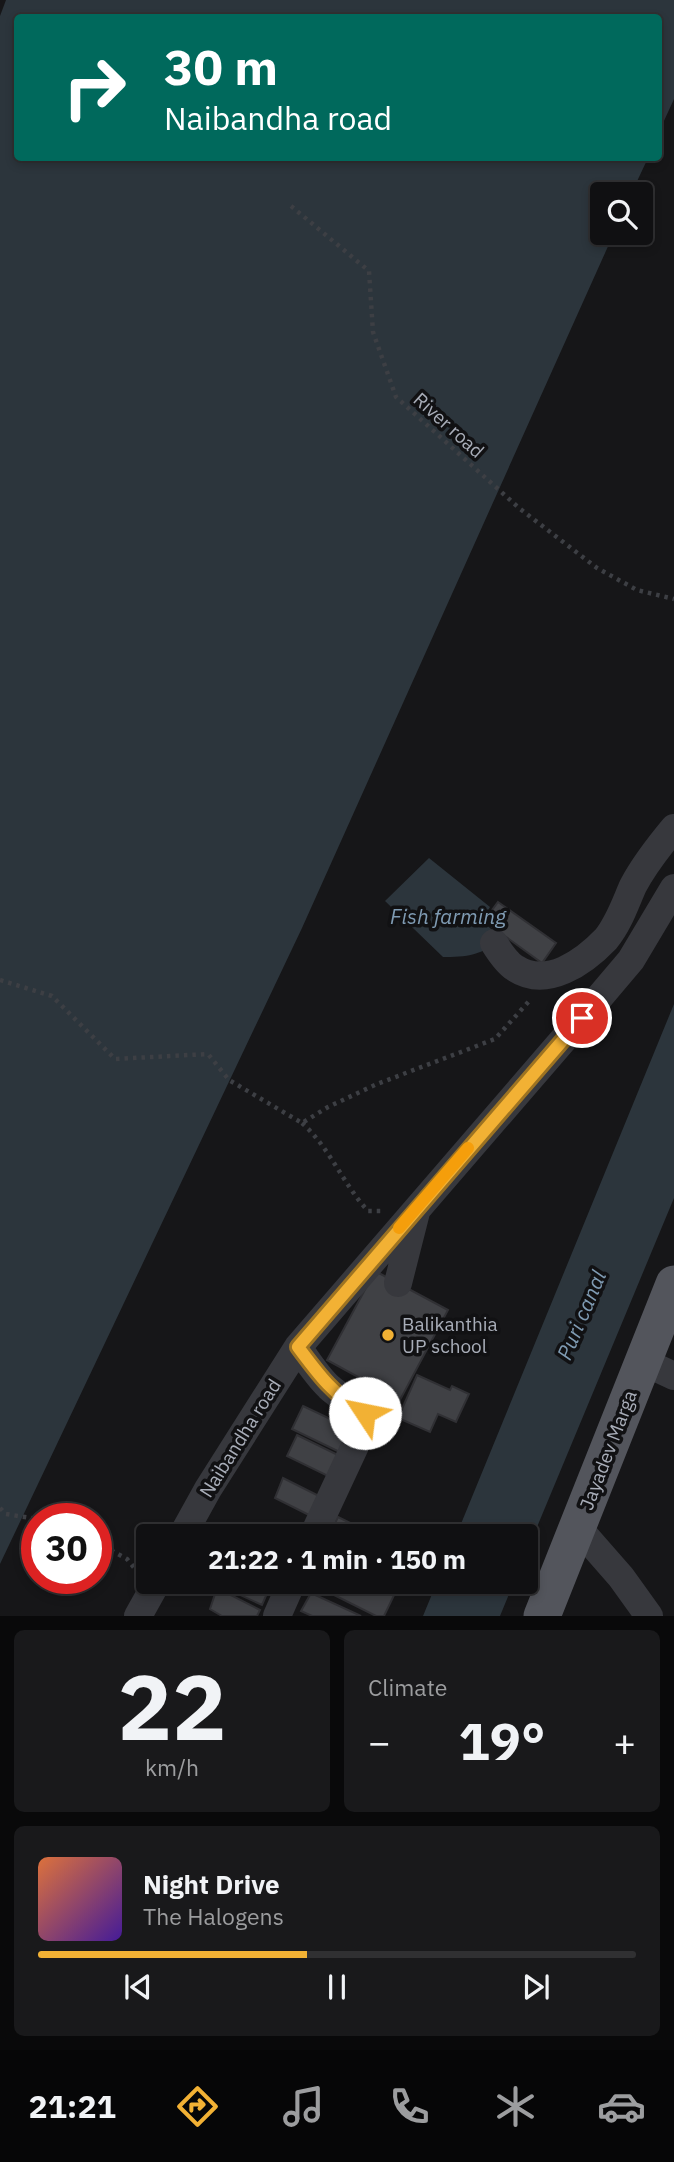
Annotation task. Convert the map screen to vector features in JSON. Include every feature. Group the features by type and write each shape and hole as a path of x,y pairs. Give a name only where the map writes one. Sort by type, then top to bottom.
{"main road":[{"name":"Jayadev Marga","path":"542,1616 579,1529 658,1368 674,1284"}],"street":[{"path":"494,943 515,969 540,976 560,973 581,961 606,938 621,916 634,885 658,847 674,828"},
{"name":"Naibandha road","path":"188,1524 298,1347 631,960 674,888"},
{"path":"398,1283 416,1208"},
{"path":"298,1347 326,1385 368,1418 319,1524"},
{"path":"579,1529 621,1577 649,1616"},
{"path":"138,1616 150,1594"},
{"path":"277,1616 287,1594"}],"path":[{"name":"River road","path":"291,206 369,271 373,332 396,397 519,508 597,568 637,590 674,598"},
{"path":"302,1123 328,1107 377,1084 495,1039 531,998 560,973"},
{"path":"0,980 52,996 116,1059 208,1054 229,1080 302,1123 318,1137 368,1211 416,1208"},
{"path":"0,1508 6,1514 21,1516"},
{"path":"112,1551 136,1568"}],"water":[{"path":"6,0 674,0 674,99 662,125 662,14 14,14 14,161 647,161 637,182 590,182 590,245 609,245 302,928 29,1503 21,1503 21,1520 0,1564 0,16"},
{"name":"Fish farming","path":"429,858 490,907 482,921 499,936 488,948 467,956 443,957 385,901"},
{"name":"Puri canal","path":"674,1004 674,1198 538,1525 461,1524"},
{"path":"432,1594 509,1594 500,1616 423,1616"}],"building":[{"path":"498,902 556,943 542,963 484,921"},
{"name":"Balikanthia UP school","path":"375,1271 448,1310 400,1400 327,1360"},
{"path":"417,1375 450,1390 452,1386 469,1394 456,1422 438,1414 430,1432 398,1418"},
{"path":"303,1406 358,1432 350,1457 292,1429"},
{"path":"297,1435 344,1458 334,1479 287,1456"},
{"path":"283,1478 325,1499 317,1519 275,1498"},
{"path":"338,1517 352,1524 335,1524"},
{"path":"215,1594 229,1594 260,1610 257,1616 222,1616 210,1609"},
{"path":"238,1594 267,1594 262,1605"},
{"path":"310,1594 313,1594 361,1616 312,1616 301,1611"},
{"path":"332,1594 395,1594 384,1616 376,1616"}],"slow traffic":[{"path":"399,1228 468,1148"}],"place":[{"name":"Balikanthia UP school","path":"388,1335"}],"route":[{"path":"365,1413 350,1405 326,1385 298,1347 582,1018"}]}
